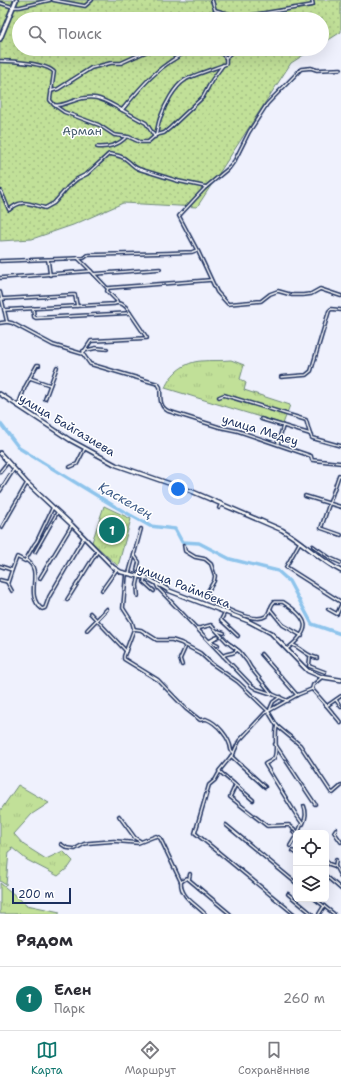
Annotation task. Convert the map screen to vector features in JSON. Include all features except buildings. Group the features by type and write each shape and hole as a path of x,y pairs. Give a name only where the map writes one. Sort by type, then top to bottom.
{"main road":[{"path":"0,39 16,0"}],"street":[{"path":"0,3 20,7 50,0"},
{"path":"53,0 85,6 92,0"},
{"path":"212,0 215,10 222,12"},
{"path":"276,12 313,5 312,0"},
{"path":"51,91 58,89 91,68 111,63 120,63 136,56"},
{"path":"122,110 142,85 157,70 177,56"},
{"path":"0,61 50,68 54,72 50,100 54,105 69,114 99,125 114,135 145,142 150,141 156,136 164,133 203,97 212,80 223,65 226,64 226,58"},
{"path":"156,136 159,120 165,106 172,93 181,83 223,65"},
{"path":"341,69 317,70 304,68 298,70 289,82 266,104 249,132 235,160 219,177 206,187 179,216 219,296 226,303 261,301 270,294 278,291 292,295 303,295 311,294 320,289 341,296"},
{"path":"54,105 64,105 81,98 96,97 105,100 146,123 156,136"},
{"path":"0,191 2,191 9,210 17,203 33,204 45,208 54,203 68,187 77,179 87,174 110,150 126,137"},
{"path":"97,147 110,150 123,157 139,169 178,182 206,187"},
{"path":"0,261 84,258 88,255 192,252 197,250"},
{"path":"78,258 107,288 117,303"},
{"path":"48,260 50,275"},
{"path":"94,274 160,269"},
{"path":"0,278 91,271"},
{"path":"107,288 211,280"},
{"path":"0,293 7,322"},
{"path":"1,299 72,295 76,297 77,306"},
{"path":"4,310 117,303 124,305 147,338 91,341 83,353"},
{"path":"33,308 34,317 36,318 130,313"},
{"path":"281,377 306,375 311,371 329,310 341,310"},
{"path":"0,323 12,323 53,345 83,353 96,348 107,349"},
{"name":"улица Медеу","path":"83,353 90,364 159,385 160,401 163,408 170,412 278,444 311,456 312,460 341,463"},
{"path":"18,406 30,378 37,365 39,365"},
{"path":"45,399 57,367"},
{"path":"30,378 50,385"},
{"name":"улица Байгазиева","path":"0,394 85,448 116,465 168,482 282,530 333,567 341,571"},
{"path":"219,397 224,395 306,420 313,439 341,446"},
{"path":"261,419 310,434"},
{"path":"278,444 283,426"},
{"path":"70,467 77,464 85,448"},
{"name":"улица Раймбека","path":"0,453 27,482 117,569 145,577 170,591 248,621 271,633 308,671 322,677 341,680"},
{"path":"0,472 8,462"},
{"path":"0,492 14,469"},
{"path":"340,475 329,503 322,528 341,535"},
{"path":"2,527 27,482"},
{"path":"305,496 341,507"},
{"path":"219,508 221,504"},
{"path":"26,560 54,507"},
{"path":"35,552 58,511"},
{"path":"40,578 72,525"},
{"path":"141,529 128,573 123,608 134,628 124,659 158,680 195,717 200,720 206,719 213,724 228,741 231,751 234,753"},
{"path":"40,536 41,542"},
{"path":"7,582 17,557 31,563 34,570 34,598 42,609 45,608 49,597 84,537"},
{"path":"300,542 286,567 341,602"},
{"path":"184,545 185,551 194,557 207,560 213,567 215,578 208,594 211,600 248,617 263,617 268,614 274,602 283,602 299,615 305,622 304,632 302,636 287,649"},
{"path":"313,546 330,558 341,563"},
{"path":"67,600 98,550"},
{"path":"134,555 139,562 137,570"},
{"path":"0,566 12,570"},
{"path":"102,590 117,569"},
{"path":"138,596 137,585 139,576"},
{"path":"145,577 143,580 144,582 154,591"},
{"path":"0,580 7,582 12,591"},
{"path":"156,583 158,588 252,686 288,700"},
{"path":"328,609 337,614 341,605"},
{"path":"87,630 108,609"},
{"path":"270,609 283,625 302,636"},
{"path":"225,612 221,620 238,636"},
{"path":"90,613 126,651"},
{"path":"197,628 203,628 209,624 240,652"},
{"path":"134,628 144,631 157,640 172,640 184,644 200,653 212,664 232,677 269,710 277,726 300,745 331,792 333,793 341,786"},
{"path":"217,631 224,633"},
{"path":"210,641 218,637"},
{"path":"210,641 218,645"},
{"path":"182,665 180,659 185,648 184,644"},
{"path":"230,644 236,647 254,673 272,694"},
{"path":"293,645 299,647 310,657 317,658"},
{"path":"223,656 227,653 233,653 236,650"},
{"path":"261,654 297,695"},
{"path":"310,657 309,666 325,672"},
{"path":"312,690 313,685 322,677"},
{"path":"269,710 297,695 312,690"},
{"path":"312,690 326,704 341,723"},
{"path":"326,704 328,705 341,696"},
{"path":"280,697 273,702 269,710 239,741 234,753 215,780 209,785 196,832 294,914"},
{"path":"336,700 341,707"},
{"path":"277,726 274,758 266,764 303,824"},
{"path":"275,744 315,804"},
{"path":"231,756 265,787"},
{"path":"220,772 253,800"},
{"path":"235,785 230,797 264,824 269,827 289,825 295,830"},
{"path":"300,830 306,816 304,806"},
{"path":"119,816 135,838 142,841"},
{"path":"226,825 293,881"},
{"path":"336,829 334,832 341,842"},
{"path":"61,844 67,848 75,849 89,843 114,841 138,843 154,836 160,838 182,882 181,884 184,895 205,914"},
{"path":"290,846 293,841"},
{"path":"334,865 336,860"},
{"path":"329,862 334,865 341,877"},
{"path":"189,880 190,874"},
{"path":"182,882 186,878 230,914"},
{"path":"329,879 341,889"},
{"path":"288,894 312,914"},
{"path":"319,902 334,914"},
{"path":"319,914 324,906"}],"green space":[{"name":"Арман","path":"0,0 341,0 341,32 329,40 329,12 12,12 12,56 302,56 291,63 197,207 123,203 73,225 32,239 0,241"},
{"path":"231,360 244,365 240,379 246,383 244,390 290,405 283,424 165,388 175,373 184,366 201,361"},
{"path":"104,506 131,519 118,566 92,542"},
{"path":"18,785 49,803 32,814 14,834 24,845 46,859 63,851 73,861 69,867 58,876 27,860 11,847 12,850 9,852 6,885 0,881 0,811"},
{"path":"0,883 27,905 60,912 59,914 0,914"}],"waterway":[{"name":"Қаскелең","path":"0,423 19,448 114,506 150,526 175,529 182,542 199,543 230,559 278,571 289,581 312,624 341,634"}],"place":[{"name":"Елен","path":"112,530"}]}
